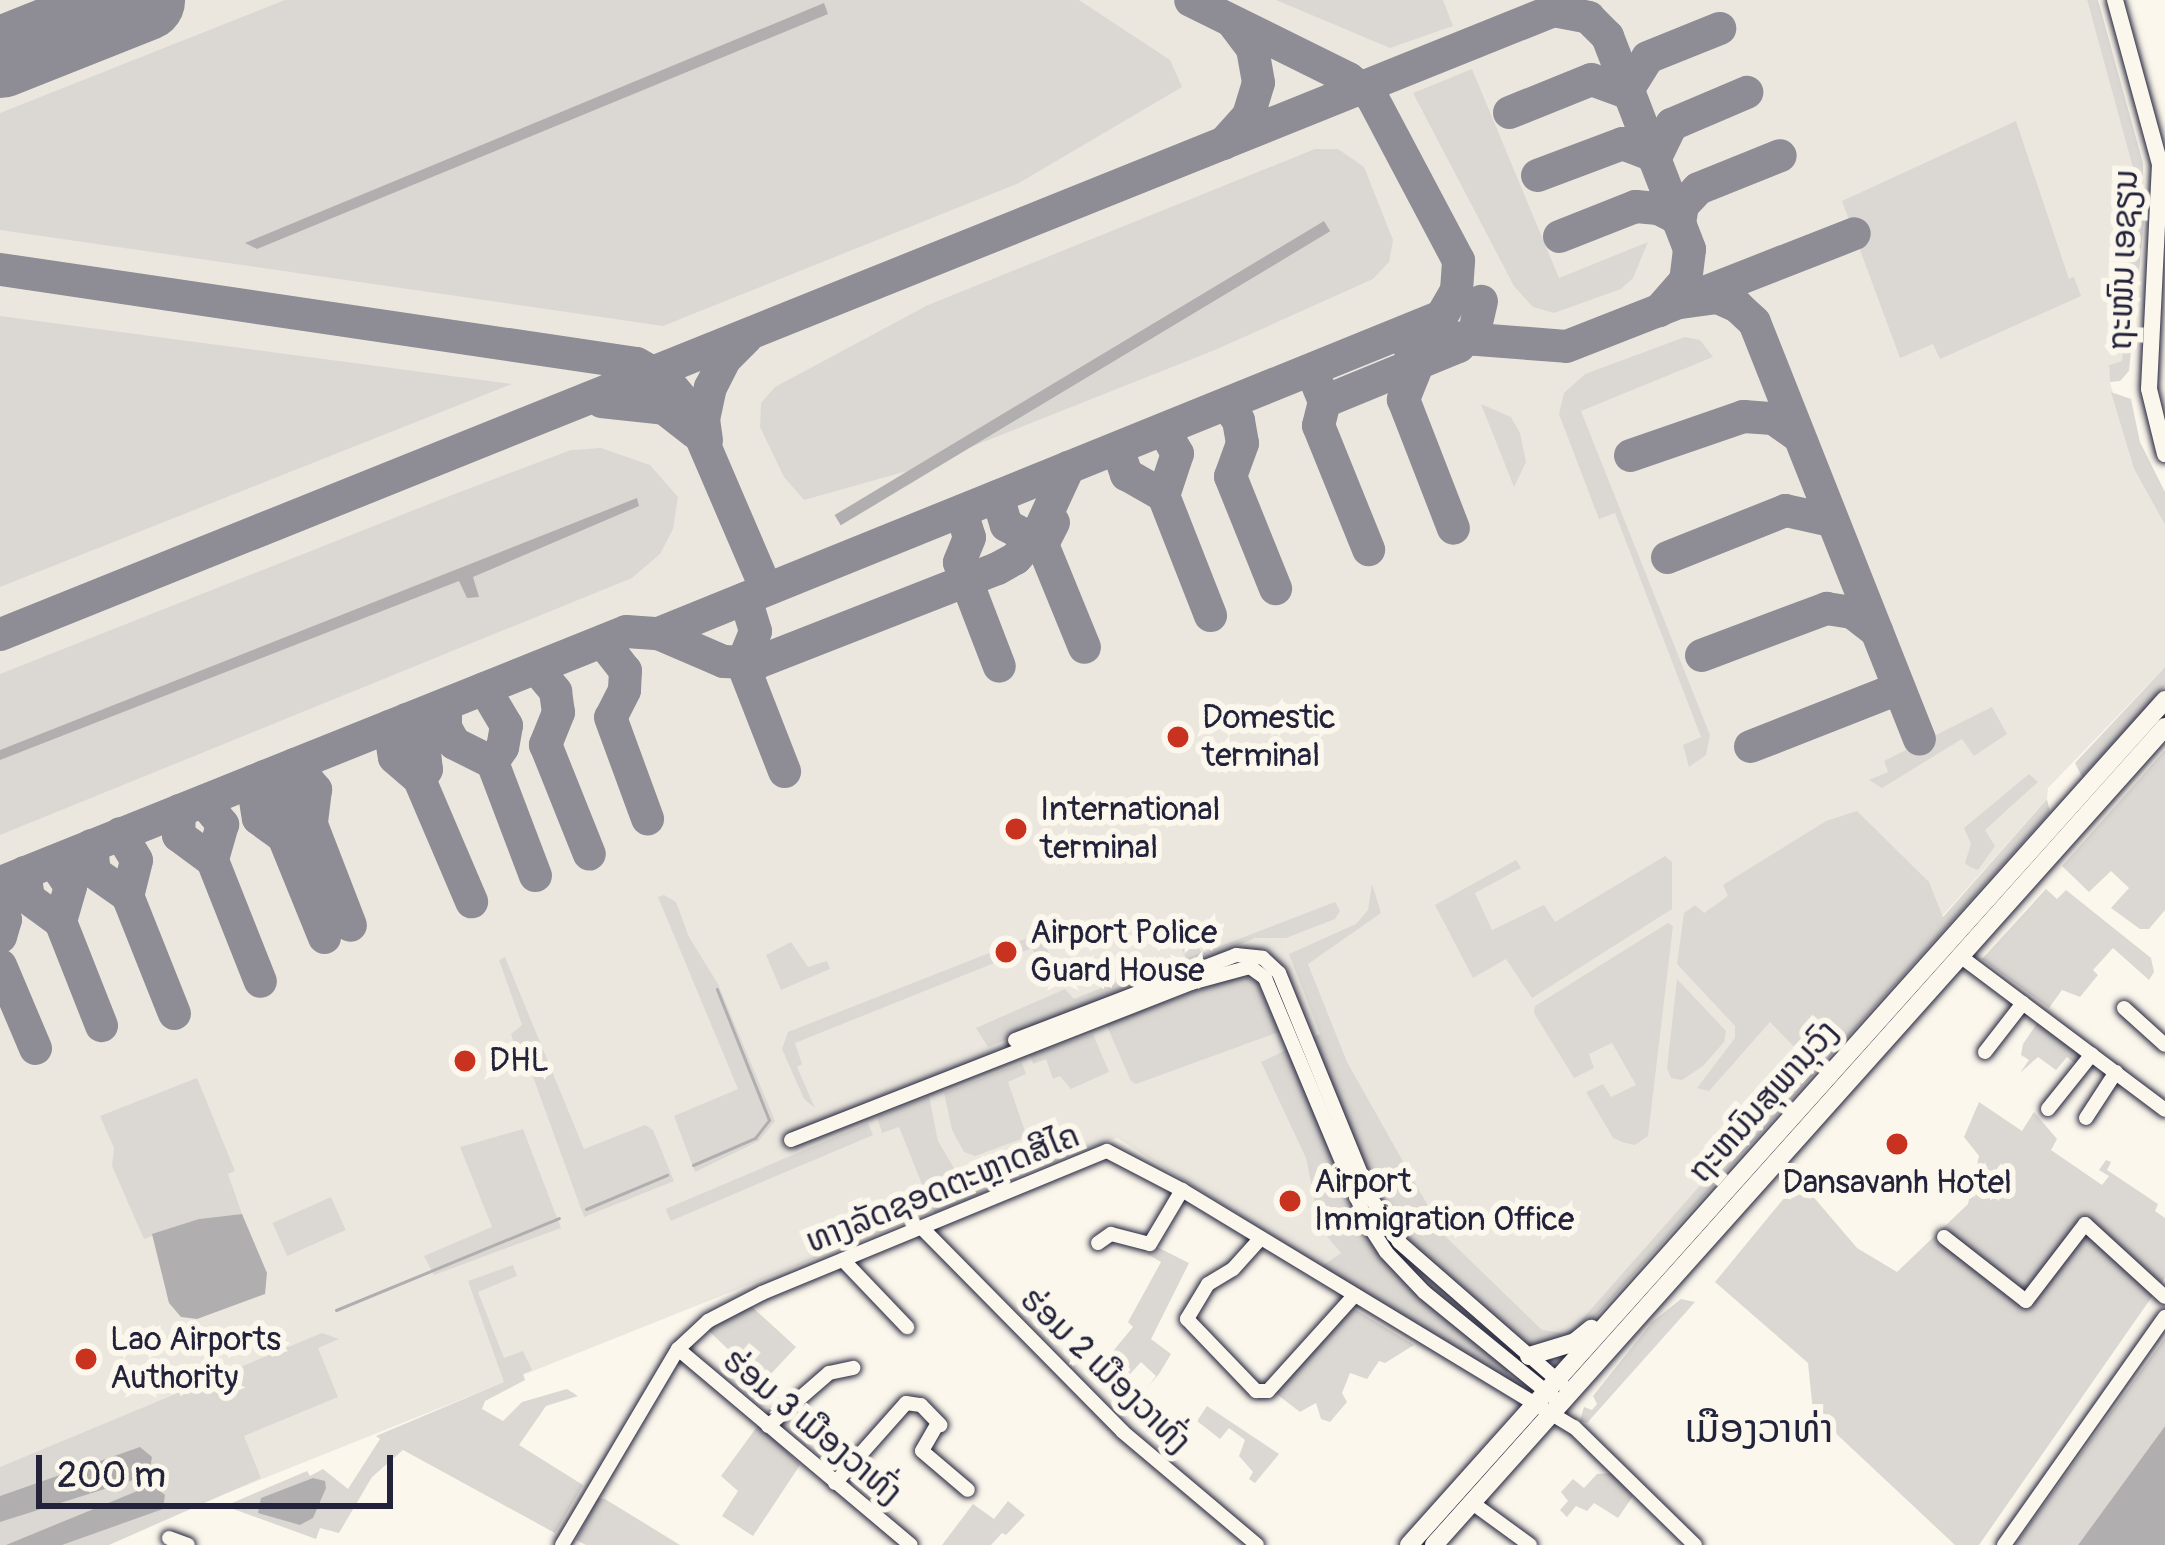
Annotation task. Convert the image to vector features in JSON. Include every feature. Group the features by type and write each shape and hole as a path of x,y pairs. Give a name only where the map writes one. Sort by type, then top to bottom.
{"highway":[{"name":"ຖະຫນົນສຸພານຸວົງ","path":"1434,1545 1671,1250 2165,700"},
{"name":"ຖະຫນົນສຸພານຸວົງ","path":"1409,1545 1553,1398 2165,727"},
{"path":"1529,1356 1575,1342 1671,1250"}],"main road":[{"name":"ຖະໜົນ ເອຊຽນ","path":"2115,0 2159,164 2158,369 2152,416 2165,454"}],"street":[{"path":"1960,956 2160,1106 2165,1087"},
{"path":"790,1140 1238,967 1250,968 1265,978 1295,1032 1386,1252 1424,1292 1553,1398"},
{"path":"1984,1052 2023,1003"},
{"path":"2123,1008 2165,1045"},
{"path":"2048,1109 2092,1054"},
{"path":"2086,1118 2116,1072"},
{"name":"ທາງລັດຊອດຕະຫຼາດສີໄຄ","path":"562,1545 678,1349 717,1314 1107,1151 1182,1190 1353,1297 1553,1398"},
{"path":"1098,1243 1111,1234 1145,1247 1150,1244 1182,1190"},
{"path":"1362,1192 1436,1279 1529,1356 1574,1427 1695,1545"},
{"path":"1944,1237 2026,1301 2085,1224 2165,1297"},
{"name":"ຮ່ອມ 2 ເມືອງວາທົ່ງ","path":"922,1228 1123,1432 1257,1545"},
{"path":"1260,1239 1232,1269 1208,1284 1187,1319 1256,1391 1268,1390 1353,1297"},
{"path":"843,1260 907,1327"},
{"path":"1424,1292 1436,1279"},
{"path":"2004,1545 2165,1316"},
{"name":"ຮ່ອມ 3 ເມືອງວາທົ່ງ","path":"678,1349 911,1545"},
{"path":"768,1426 829,1372 853,1368"},
{"path":"835,1483 906,1403 921,1405 939,1424 922,1451 968,1490"},
{"path":"1472,1502 1530,1545"},
{"path":"170,1538 188,1545"}],"shaded area":[{"path":"0,0 2087,0 2134,172 2122,362 2109,365 2110,382 2134,469 2165,525 2165,667 2048,788 2047,799 1576,1326 1564,1333 1542,1331 1507,1373 1523,1388 1521,1392 1117,1138 227,1493 0,1545"},
{"path":"285,0 1079,0 1170,60 1182,87 1019,183 663,326 0,230 0,113"},
{"path":"1276,0 1443,0 1453,26 1390,48"},
{"path":"2087,0 2098,0 2143,163 2144,221 2129,371 2120,381 2110,382 2109,365 2122,361 2134,172"},
{"path":"824,3 828,14 257,249 245,243"},
{"path":"1472,69 1559,278 1648,242 1633,278 1621,289 1554,313 1533,307 1514,286 1413,93"},
{"path":"2016,121 2069,279 2074,277 2081,296 1940,359 1933,344 1900,358 1842,201"},
{"path":"1315,149 1338,149 1364,167 1393,240 1389,262 1373,279 1215,350 918,468 804,500 784,477 760,427 761,403 775,387 928,305"},
{"path":"1324,221 1330,231 841,525 835,515"},
{"path":"0,316 512,384 0,587"},
{"path":"1685,337 1700,340 1713,357 1581,411 1710,735 1706,755 1689,767 1683,745 1701,737 1615,513 1599,519 1559,414 1564,393 1585,374"},
{"path":"2111,392 2131,399 2140,442 2165,492 2165,525 2134,469"},
{"path":"1481,404 1511,417 1520,433 1526,462 1514,487"},
{"path":"601,448 650,465 678,497 673,529 660,554 632,578 0,835 0,674 571,450"},
{"path":"637,498 639,506 473,577 479,597 467,598 459,581 0,760 0,750"},
{"path":"2165,667 2165,686 2082,777 2075,763"},
{"path":"1992,707 2007,734 1974,756 1962,739 1882,788 1869,780 1888,772 1884,761"},
{"path":"2165,750 2165,910 2149,929 2140,929 2111,908 2129,888 2111,871 2089,892 2062,866"},
{"path":"2029,774 2038,782 1985,830 1995,846 1978,870 1970,867 1965,863 1971,844 1964,828"},
{"path":"2047,799 2050,812 1588,1325 1563,1339 1528,1347 1507,1373 1523,1388 1521,1392 1321,1267 1341,1253 1320,1228 1306,1158 1261,1062 1320,1034 1289,954 1356,924 1368,910 1372,884 1381,913 1308,964 1347,1062 1445,1236 1542,1330 1564,1333 1576,1326 1809,1062 1770,1022 1709,1091 1697,1088 1735,1038 1735,1026 1677,964 1684,913 1695,905 1704,913 1728,896 1723,885 1826,821 1857,811 1929,882 1943,917"},
{"path":"1665,856 1672,862 1672,909 1532,998 1506,959 1473,978 1435,905 1516,860 1521,868 1475,893 1492,930 1544,905 1555,922"},
{"path":"2046,889 2057,899 2066,890 2151,958 2154,972 2149,980 2113,948 2093,970 2098,975 2080,997 2062,990 2049,1008 1982,959"},
{"path":"658,897 676,902 689,937 718,984 775,1121 759,1141 695,1172 674,1116 738,1089"},
{"path":"1335,902 1340,911 1335,919 1286,938 1255,938 1189,966 1181,947 1193,940 1202,953"},
{"path":"1668,923 1673,926 1648,1136 1635,1145 1613,1138 1586,1092 1603,1084 1611,1097 1636,1085 1612,1043 1589,1054 1594,1068 1574,1078 1534,1013 1535,1006"},
{"path":"1038,934 1051,956 1048,967 1041,967 1032,948 795,1043 802,1064 797,1067 815,1108 804,1099 782,1049 788,1032"},
{"path":"791,942 808,967 827,961 830,969 781,990 766,955"},
{"path":"505,957 584,1149 645,1125 653,1130 674,1181 584,1217 528,1063 518,1068 510,1063 509,1053 516,1049 511,1034 522,1025 499,960"},
{"path":"1172,959 1171,973 988,1047 976,1028 1065,989 1074,999"},
{"path":"1240,975 1257,982 1279,1032 1136,1084 1131,1081 1106,1024"},
{"path":"1677,979 1726,1031 1724,1042 1703,1066 1682,1080 1671,1078 1667,1068"},
{"path":"2038,1022 2083,1053 2077,1065 2067,1057 2056,1070 2038,1057 2020,1073 2029,1060 2021,1055 2023,1044"},
{"path":"1093,1034 1109,1072 1071,1089 1060,1076 1053,1079 1046,1059 1033,1064 1030,1055"},
{"path":"1022,1063 1026,1074 1008,1082 1027,1137 975,1156 964,1152 952,1130 944,1093"},
{"path":"197,1078 235,1171 228,1174 242,1214 199,1219 144,1239 112,1166 114,1148 100,1116"},
{"path":"929,1096 938,1141 961,1180 1012,1164 1017,1179 934,1213 931,1206 949,1201 955,1193 951,1183 941,1178 923,1187 899,1127 882,1133 877,1117"},
{"path":"1979,1102 2022,1131 2034,1112 2057,1139 2051,1150 2102,1185 2109,1176 2099,1170 2106,1160 2111,1162 2107,1170 2158,1204 2155,1211 2165,1218 2165,1278 1979,1545 1955,1545 1813,1412 1808,1363 1715,1282 1799,1180 1857,1248 1897,1272 1968,1204 1979,1156 1964,1137"},
{"path":"868,1123 873,1135 671,1221 665,1209"},
{"path":"523,1129 561,1228 434,1275 424,1256 492,1227 460,1147"},
{"path":"331,1197 346,1230 287,1256 273,1223"},
{"path":"242,1214 267,1273 265,1294 197,1319 181,1317 169,1303 152,1234 199,1219"},
{"path":"1153,1245 1189,1263 1151,1339 1171,1354 1159,1374 1147,1388 1156,1376 1141,1362 1130,1374 1109,1356 1133,1327 1128,1322 1161,1262 1147,1254"},
{"path":"513,1265 517,1276 478,1292 504,1358 523,1351 532,1370 523,1374 525,1380 485,1401 482,1409 503,1421 522,1402 567,1389 578,1396 546,1406 519,1445 583,1485 555,1533 403,1450 372,1477 339,1533 320,1528 316,1539 225,1506 307,1471 310,1476 323,1469 348,1489 380,1439 376,1436 504,1382 468,1281"},
{"path":"1681,1299 1695,1302 1587,1423 1580,1421 1584,1407 1592,1410 1597,1404 1593,1396 1652,1322"},
{"path":"1348,1305 1414,1345 1385,1363 1379,1361 1367,1379 1350,1373 1342,1393 1347,1402 1330,1422 1321,1419 1316,1403 1300,1412 1274,1392"},
{"path":"751,1306 796,1347 754,1392 724,1368 735,1356 708,1330"},
{"path":"322,1333 339,1339 318,1348 338,1397 244,1436 261,1478 109,1545 0,1545 0,1467"},
{"path":"2165,1338 2165,1426 2078,1545 2015,1545"},
{"path":"1207,1406 1279,1454 1255,1483 1249,1479 1253,1472 1239,1456 1245,1440 1229,1428 1220,1439 1197,1421"},
{"path":"759,1424 800,1465 753,1536 722,1516 738,1491 721,1476"},
{"path":"2165,1426 2165,1545 2078,1545"},
{"path":"140,1447 152,1457 149,1475 0,1522 0,1496"},
{"path":"1611,1473 1633,1496 1618,1518 1594,1503 1587,1511 1576,1506 1567,1517 1560,1510 1568,1501 1561,1492 1573,1479 1584,1488 1597,1474"},
{"path":"313,1478 325,1481 326,1488 313,1518 300,1525 258,1513 261,1498"},
{"path":"152,1485 165,1495 163,1509 62,1545 6,1545"},
{"path":"598,1498 680,1545 586,1545 576,1540"},
{"path":"1008,1501 1025,1515 991,1545 942,1545 973,1504 994,1519"}],"waterway":[{"path":"693,1165 755,1138 769,1120 717,989"},
{"path":"586,1209 667,1175"},
{"path":"336,1310 559,1218"},
{"path":"230,1352 272,1334"}],"taxiway":[{"path":"0,882 626,631 658,633 1441,316 1456,290 1458,260 1371,96 1348,78 1190,0"},
{"path":"0,634 1553,10 1588,17 1607,36 1689,249 1685,280 1659,310"},
{"path":"1223,143 1248,115 1258,82 1252,48 1233,23"},
{"path":"1628,88 1647,57 1719,28"},
{"path":"1509,112 1591,79 1629,93"},
{"path":"1654,159 1671,124 1746,92"},
{"path":"1537,175 1622,143 1653,155"},
{"path":"1679,223 1682,205 1698,188 1780,155"},
{"path":"1559,236 1635,206 1658,208 1676,217"},
{"path":"1411,334 1566,346 1854,233"},
{"path":"0,269 636,363 665,379 687,405 766,589"},
{"path":"1680,302 1717,297 1737,306 1754,322 1919,739"},
{"path":"1324,401 1458,346 1474,331 1481,301"},
{"path":"1403,334 1417,364 1403,399 1453,528"},
{"path":"706,440 703,419 710,387 725,358 746,337"},
{"path":"1317,384 1324,401 1318,425 1368,549"},
{"path":"601,401 664,408 695,432"},
{"path":"1226,404 1238,420 1242,443 1230,476 1275,588"},
{"path":"1630,455 1743,416 1773,418 1797,435"},
{"path":"1163,429 1177,453 1163,495 1210,615"},
{"path":"1117,448 1126,474 1163,495"},
{"path":"658,633 723,661 757,662 997,568 1015,558 1037,534 1068,467"},
{"path":"997,496 1006,525 1042,544"},
{"path":"1667,557 1785,510 1831,520"},
{"path":"961,511 969,537 959,562 999,666"},
{"path":"1053,522 1042,544 1084,647"},
{"path":"745,598 755,631 742,663 784,771"},
{"path":"1701,655 1826,608 1852,612 1876,631"},
{"path":"602,641 625,670 624,690 610,717 647,818"},
{"path":"536,668 555,691 558,712 545,744 589,854"},
{"path":"484,688 506,725 502,747 492,762 535,875"},
{"path":"1750,746 1898,688"},
{"path":"445,704 445,727 454,743 492,762"},
{"path":"406,719 423,742 426,769 419,779 471,901"},
{"path":"389,726 394,757 419,779"},
{"path":"294,764 315,789 311,824 350,925"},
{"path":"264,776 282,793 287,814 283,836 324,937"},
{"path":"252,781 258,818 283,836"},
{"path":"203,801 222,824 212,860 260,981"},
{"path":"179,810 178,835 212,860"},
{"path":"120,833 136,860 127,895 174,1013"},
{"path":"91,845 94,872 127,895"},
{"path":"24,872 28,898 60,921 70,886 53,861"},
{"path":"0,903 5,919 0,936"},
{"path":"60,921 101,1025"},
{"path":"0,965 35,1048"}],"runway":[{"path":"0,57 144,0"}],"place":[{"name":"Domestic terminal","path":"1178,737"},
{"name":"International terminal","path":"1016,829"},
{"name":"Airport Police Guard House","path":"1006,952"},
{"name":"DHL","path":"465,1061"},
{"name":"Dansavanh Hotel","path":"1897,1144"},
{"name":"Airport Immigration Office","path":"1290,1201"},
{"name":"Lao Airports Authority","path":"86,1359"}],"district":[{"name":"ເມືອງວາທ່າ","path":"1759,1430"}]}
